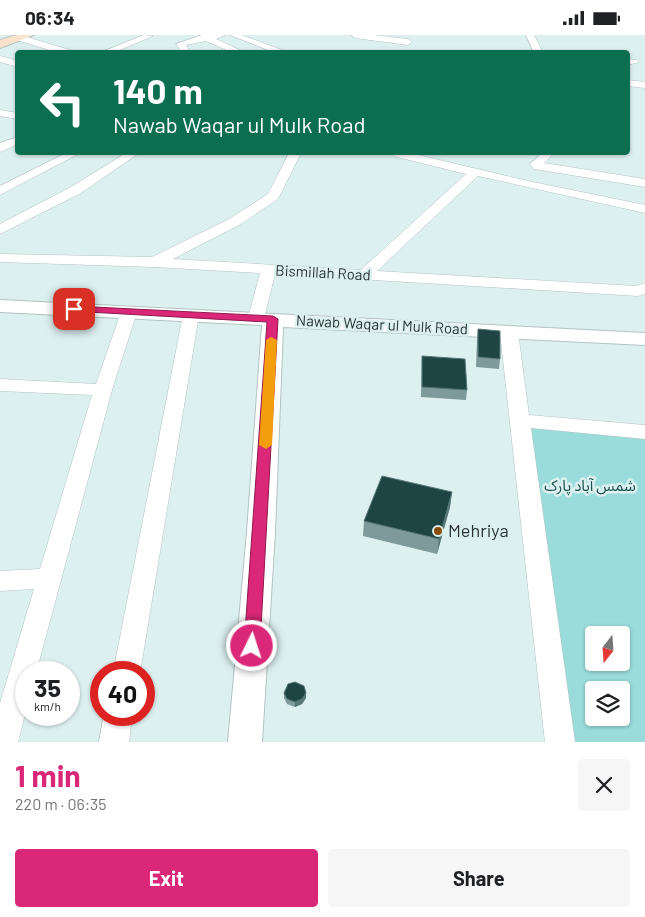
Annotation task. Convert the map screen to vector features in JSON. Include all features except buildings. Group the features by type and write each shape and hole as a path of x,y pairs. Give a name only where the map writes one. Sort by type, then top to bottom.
{"main road":[{"path":"0,44 24,36"}],"street":[{"path":"184,50 176,43 221,35"},
{"path":"234,35 277,50"},
{"path":"356,35 410,38 405,50"},
{"path":"530,35 538,50"},
{"path":"24,36 62,50"},
{"path":"111,50 151,36"},
{"path":"202,37 234,50"},
{"path":"0,59 15,63"},
{"path":"630,83 645,85"},
{"path":"0,113 15,116"},
{"path":"0,148 15,140"},
{"path":"0,191 70,155"},
{"path":"0,229 76,190 130,155"},
{"path":"154,262 234,222 273,196 294,155"},
{"path":"405,155 645,209"},
{"path":"546,155 536,163 538,166 645,183"},
{"path":"364,275 475,172"},
{"name":"Bismillah Road","path":"0,258 154,262 268,271 638,291 645,289"},
{"path":"245,742 261,531 264,319 268,271"},
{"name":"Nawab Waqar ul Mulk Road","path":"0,306 645,339"},
{"path":"3,742 48,578 103,390 130,312"},
{"path":"128,661 191,315"},
{"path":"509,332 560,742"},
{"path":"0,385 103,390"},
{"path":"521,421 645,432"},
{"path":"0,581 48,578"},
{"path":"114,742 116,726"}],"green space":[{"name":"شمس آباد پارک","path":"528,426 645,437 645,742 566,742"}],"slow traffic":[{"path":"266,445 271,340"}],"place":[{"name":"Mehriya","path":"438,531"}],"route":[{"path":"74,309 273,319 261,531 252,646"}]}
